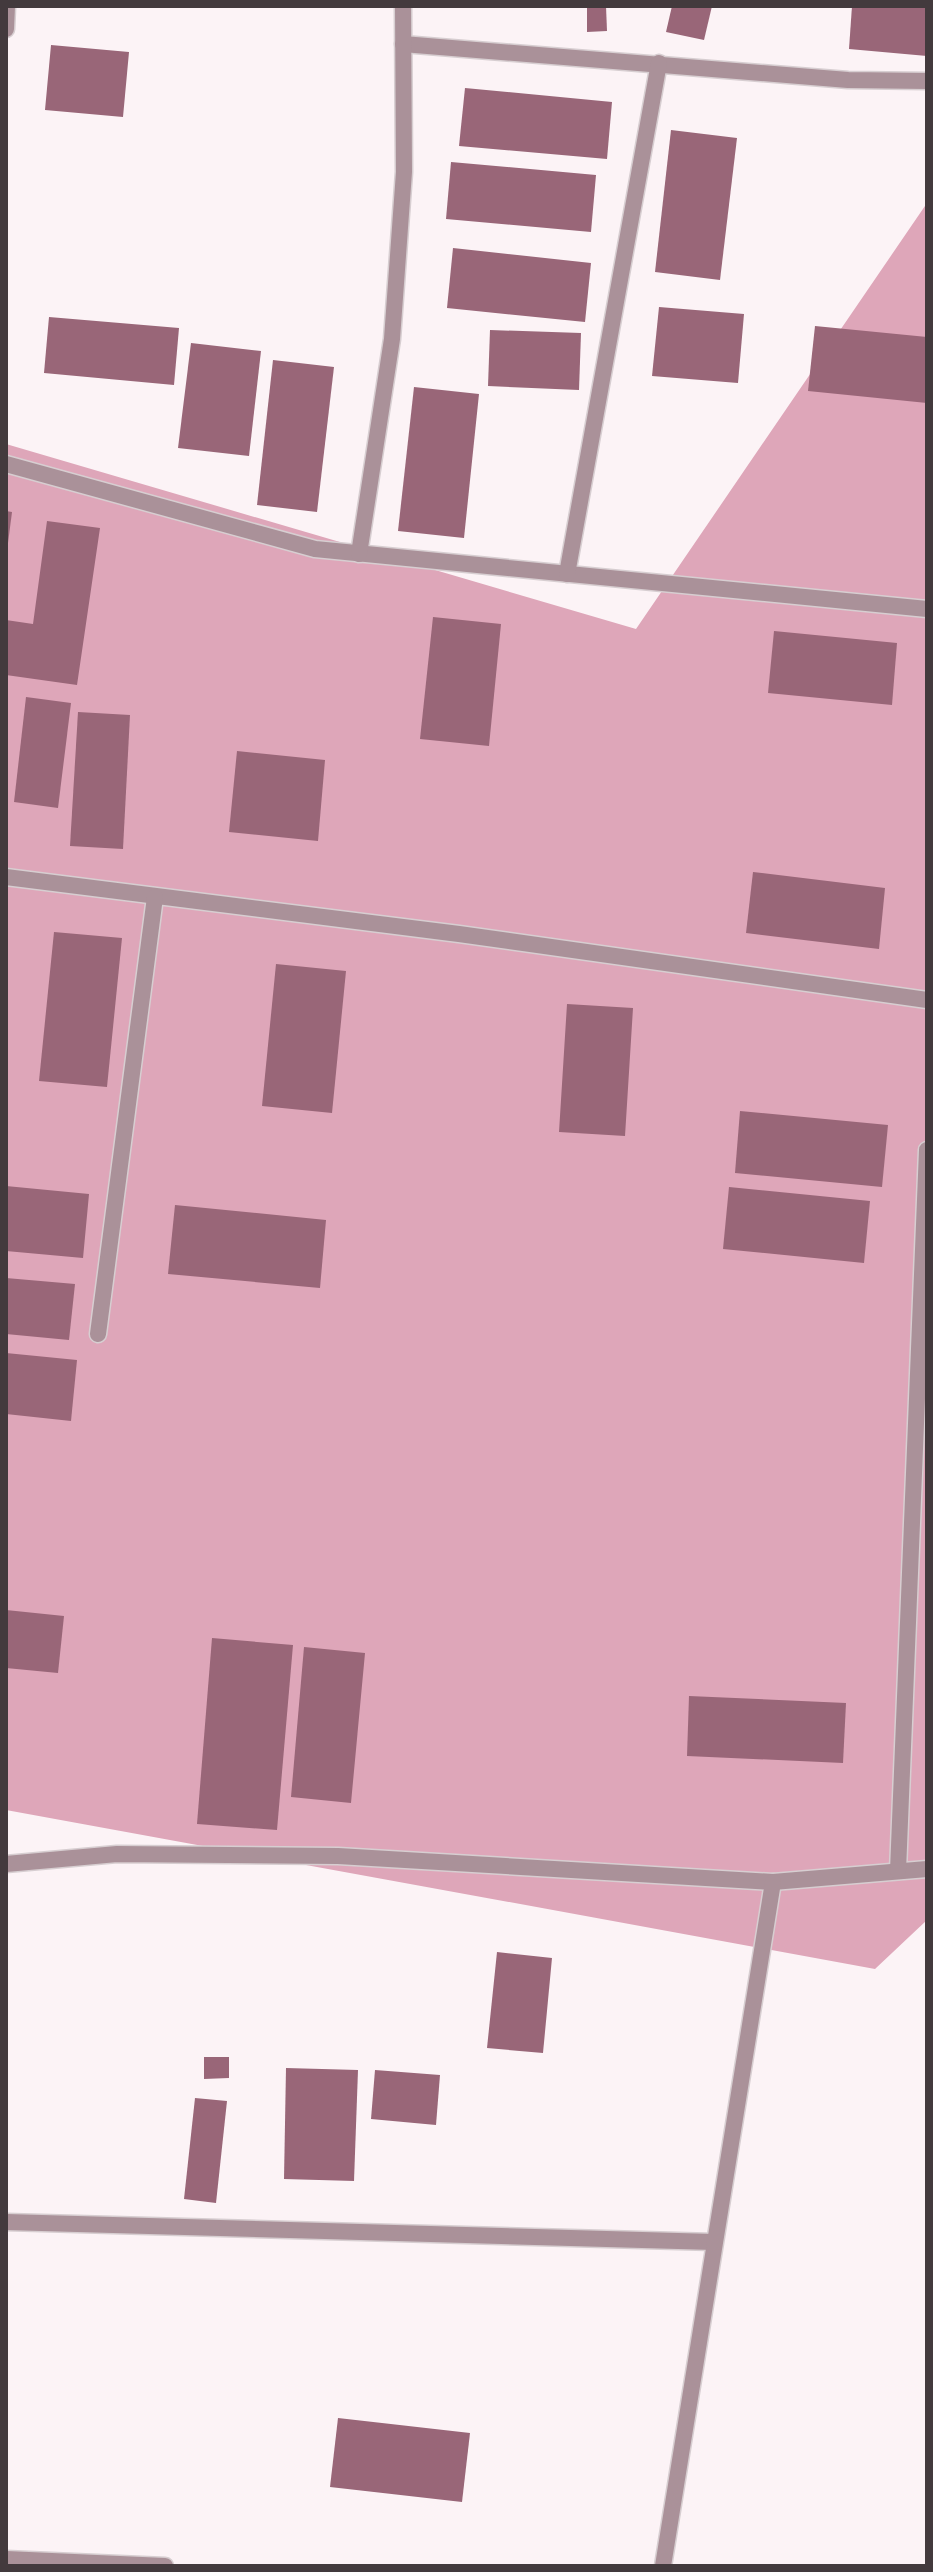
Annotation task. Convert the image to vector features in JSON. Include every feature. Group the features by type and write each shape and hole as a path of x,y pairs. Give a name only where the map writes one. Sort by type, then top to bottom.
{"street":[{"path":"6,29 7,6"},
{"path":"359,554 392,339 404,172 403,6"},
{"path":"403,44 848,80 927,81"},
{"path":"567,574 659,63"},
{"path":"6,464 276,540 359,554 927,609"},
{"path":"6,877 459,934 927,1000"},
{"path":"98,1334 155,897"},
{"path":"898,1871 927,1150"},
{"path":"6,1864 117,1854 338,1856 773,1882 927,1869"},
{"path":"663,2566 773,1882"},
{"path":"6,2222 714,2242"},
{"path":"6,2559 165,2566"}],"shaded area":[{"path":"927,203 927,1920 875,1969 6,1810 6,444 636,629"}],"building":[{"path":"587,6 606,6 607,31 587,32"},
{"path":"672,6 712,6 704,40 666,32"},
{"path":"852,6 927,6 927,56 849,49"},
{"path":"51,45 129,52 123,117 45,110"},
{"path":"465,88 612,102 607,159 459,146"},
{"path":"671,130 737,138 720,280 655,272"},
{"path":"451,162 596,175 591,232 446,219"},
{"path":"453,248 591,263 585,322 447,308"},
{"path":"659,307 744,314 738,383 652,376"},
{"path":"49,317 179,328 174,385 44,373"},
{"path":"815,326 927,337 927,403 808,391"},
{"path":"490,330 581,333 579,390 488,386"},
{"path":"191,343 261,351 249,456 178,448"},
{"path":"273,360 334,367 317,512 257,505"},
{"path":"414,387 479,394 464,538 398,531"},
{"path":"6,511 12,512 8,543 6,543"},
{"path":"47,521 100,528 77,685 6,675 6,620 33,624"},
{"path":"433,617 501,624 489,746 420,739"},
{"path":"774,631 897,643 892,705 768,693"},
{"path":"26,697 71,703 58,808 14,802"},
{"path":"78,712 130,715 123,849 70,846"},
{"path":"237,751 325,760 318,841 229,832"},
{"path":"753,872 885,888 879,949 746,933"},
{"path":"54,932 122,938 107,1087 39,1081"},
{"path":"276,964 346,971 332,1113 262,1106"},
{"path":"567,1004 633,1008 625,1136 559,1132"},
{"path":"740,1111 888,1125 882,1187 735,1173"},
{"path":"6,1186 89,1194 83,1258 6,1251"},
{"path":"729,1187 870,1201 864,1263 723,1249"},
{"path":"175,1205 326,1220 320,1288 168,1274"},
{"path":"6,1278 75,1284 69,1340 6,1334"},
{"path":"6,1353 77,1360 71,1421 6,1414"},
{"path":"6,1610 64,1616 58,1673 6,1668"},
{"path":"212,1638 293,1645 277,1830 197,1824"},
{"path":"304,1647 365,1653 351,1803 291,1797"},
{"path":"689,1696 846,1703 843,1763 687,1756"},
{"path":"497,1952 552,1958 543,2053 487,2048"},
{"path":"204,2057 229,2057 229,2078 204,2079"},
{"path":"286,2068 358,2070 354,2181 284,2179"},
{"path":"375,2070 440,2075 436,2125 371,2119"},
{"path":"195,2098 227,2101 216,2203 184,2199"},
{"path":"338,2418 470,2433 462,2502 330,2487"}]}
